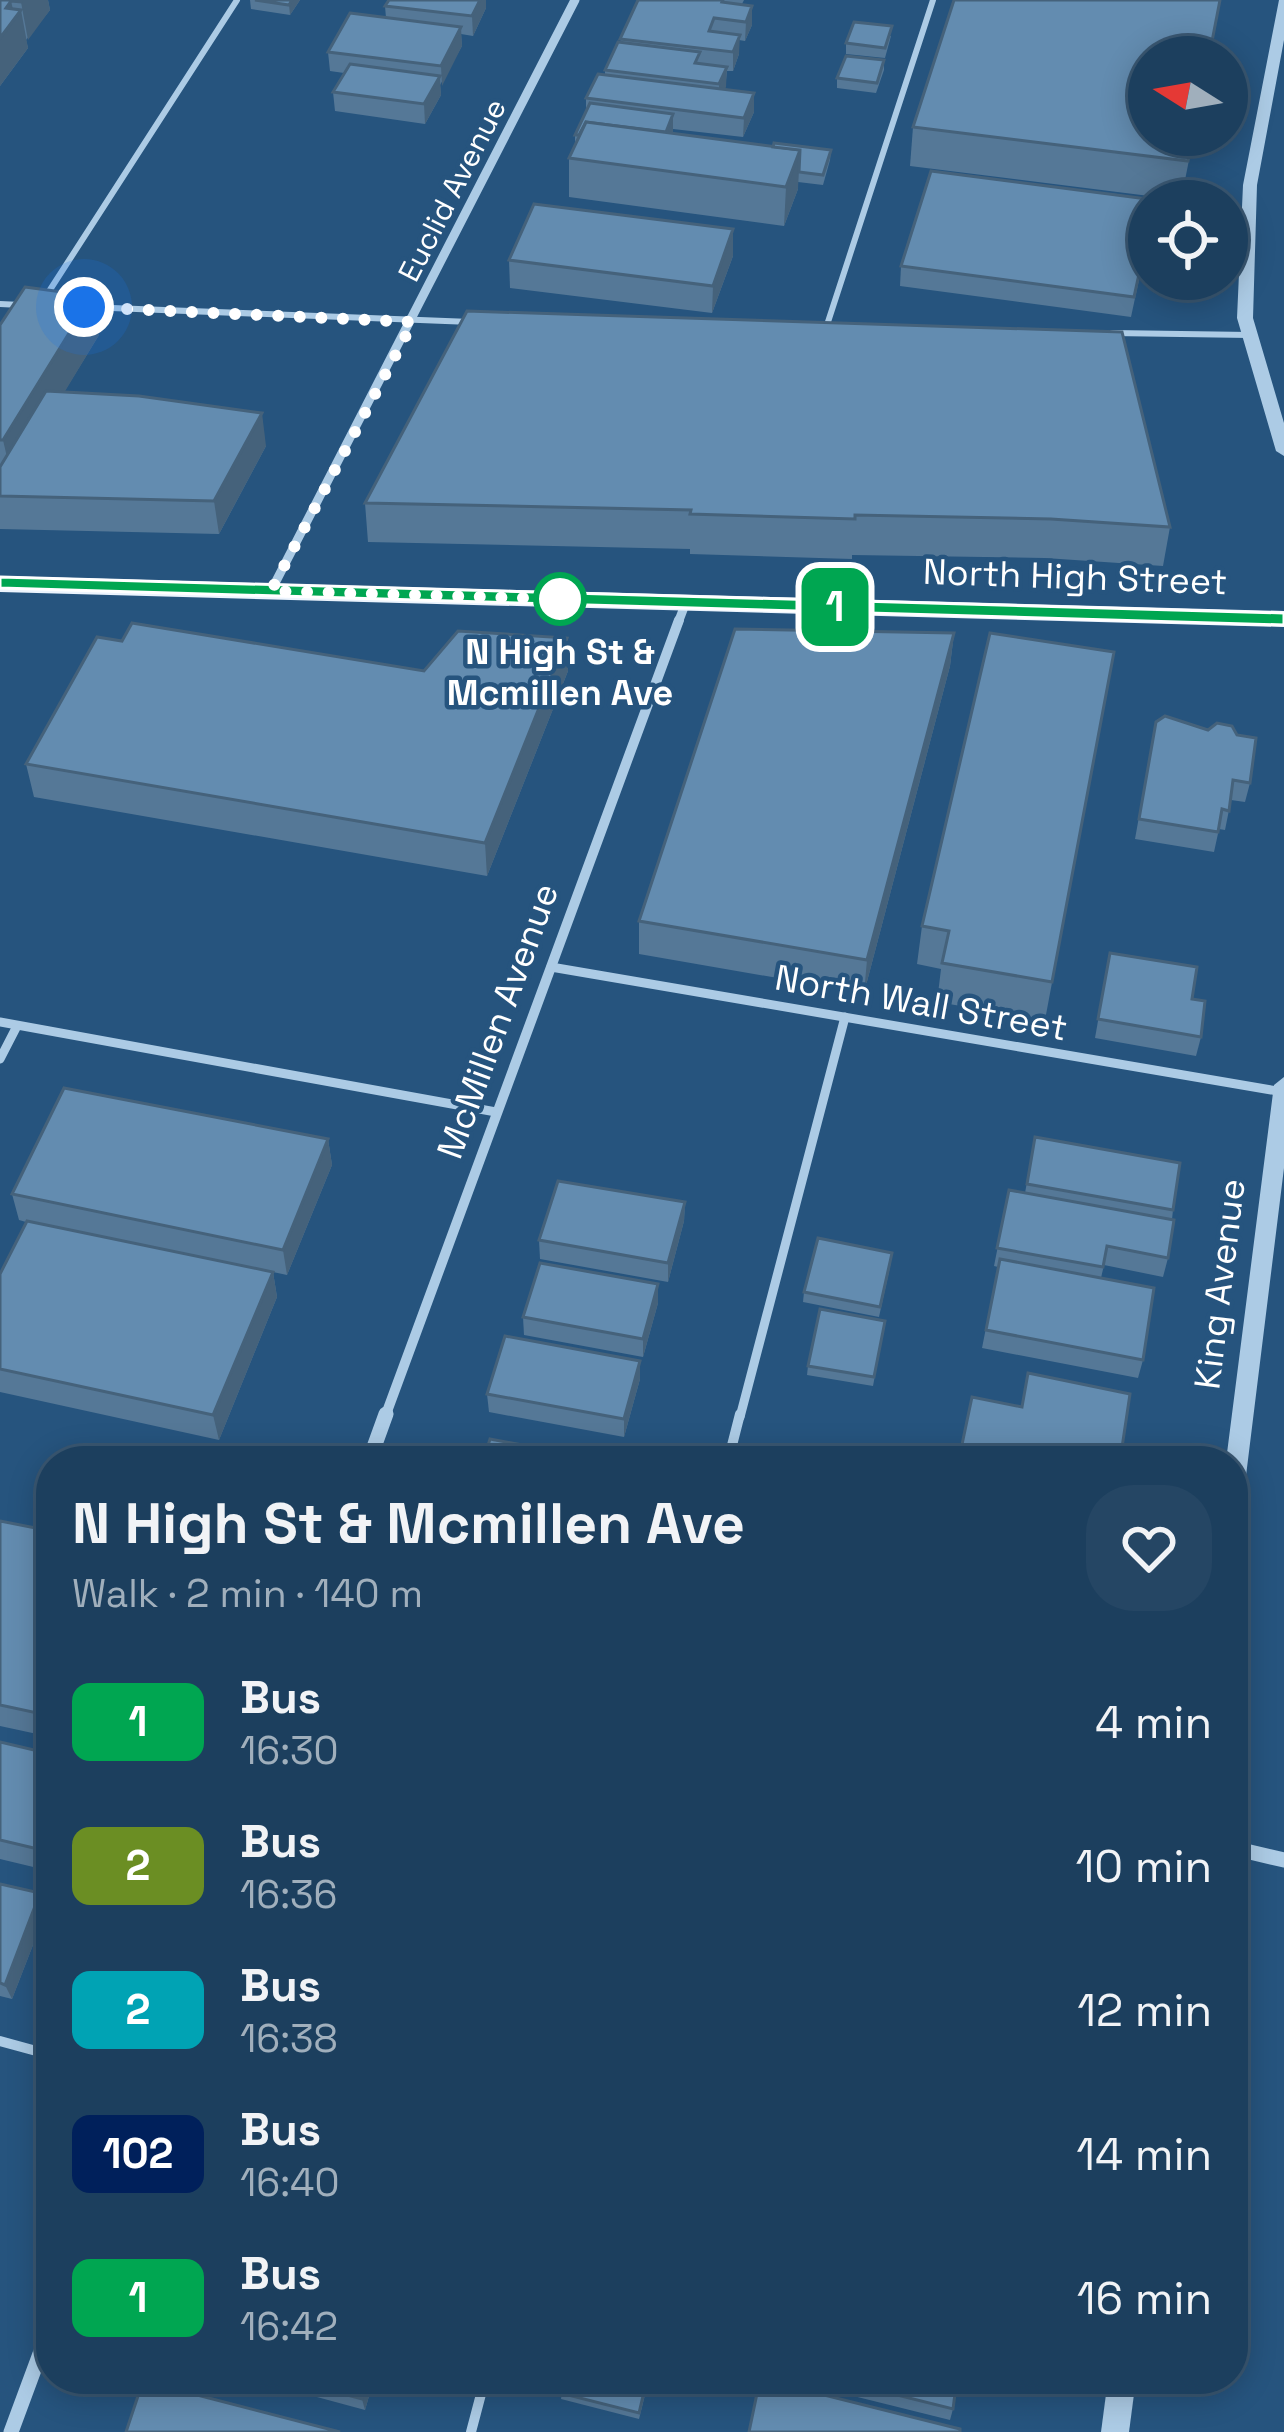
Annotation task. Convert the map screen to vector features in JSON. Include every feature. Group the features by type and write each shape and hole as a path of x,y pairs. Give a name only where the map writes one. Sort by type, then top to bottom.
{"main road":[{"name":"North High Street","path":"0,584 1284,619"}],"street":[{"name":"Euclid Avenue","path":"271,591 575,0"},
{"path":"1284,3 1279,55 1250,185 1245,318 1284,451"},
{"name":"McMillen Avenue","path":"374,1446 686,602"},
{"name":"King Avenue","path":"1239,1446 1284,1088"},
{"path":"1248,1852 1284,1860"},
{"path":"11,2432 36,2364"},
{"path":"1115,2432 1120,2394"}],"lane":[{"path":"40,305 237,0"},
{"path":"826,328 933,0"},
{"path":"0,304 62,306"},
{"path":"84,307 485,323"},
{"path":"803,328 849,329"},
{"path":"1105,333 1250,335"},
{"name":"North Wall Street","path":"550,968 1284,1088"},
{"path":"732,1446 845,1017"},
{"path":"0,1022 496,1112"},
{"path":"0,1059 17,1026"},
{"path":"0,2042 36,2051"},
{"path":"471,2432 480,2394"}],"building":[{"path":"0,0 22,0 11,1 6,8 21,10 0,38"},
{"path":"255,0 292,0 289,5"},
{"path":"389,0 480,0 472,16 385,6"},
{"path":"638,0 723,0 752,6 746,22 714,18 709,31 740,35 733,52 620,39"},
{"path":"954,0 1220,0 1213,36 1128,36 1128,154 913,127"},
{"path":"350,13 461,27 441,66 328,52"},
{"path":"854,22 892,26 885,48 846,43"},
{"path":"618,42 700,52 695,63 727,67 719,84 605,70"},
{"path":"846,56 884,60 877,83 837,78"},
{"path":"350,64 440,76 424,104 333,92"},
{"path":"598,74 754,93 744,118 586,98"},
{"path":"590,103 673,114 666,132 586,122 575,135"},
{"path":"586,122 800,150 786,187 569,158"},
{"path":"774,143 831,150 823,175 799,172 800,150 773,147"},
{"path":"1148,156 1189,156 1188,161"},
{"path":"931,171 1128,197 1128,296 901,266"},
{"path":"534,204 733,229 713,286 509,260"},
{"path":"25,287 92,296 0,440 0,325"},
{"path":"467,311 1122,332 1170,527 1051,519 855,515 855,519 690,514 691,510 365,503"},
{"path":"46,391 139,396 262,413 214,501 0,496 0,467"},
{"path":"132,623 424,671 458,631 567,638 485,843 26,764 97,637 122,641"},
{"path":"735,629 954,633 867,960 639,921"},
{"path":"990,633 1114,652 1052,982 942,963 949,931 922,926"},
{"path":"1165,716 1208,730 1217,723 1232,726 1237,735 1256,738 1250,783 1233,780 1229,811 1222,809 1218,832 1139,819 1156,722"},
{"path":"1110,953 1197,967 1192,999 1205,1001 1201,1037 1098,1019"},
{"path":"64,1088 328,1139 283,1250 12,1194"},
{"path":"1035,1137 1180,1163 1173,1210 1027,1184"},
{"path":"558,1181 685,1202 668,1263 539,1240"},
{"path":"1009,1190 1174,1220 1168,1258 1107,1246 1103,1267 997,1248"},
{"path":"27,1221 273,1272 213,1415 0,1369 0,1274"},
{"path":"818,1238 892,1253 880,1307 804,1292"},
{"path":"1000,1259 1154,1288 1143,1360 986,1330"},
{"path":"540,1263 658,1284 643,1339 523,1317"},
{"path":"820,1309 885,1321 874,1377 808,1366"},
{"path":"505,1336 640,1361 624,1419 487,1394"},
{"path":"1028,1373 1130,1394 1122,1446 962,1446 972,1397 1022,1407"},
{"path":"490,1439 528,1446 488,1446"},
{"path":"0,1521 36,1528 36,1713 0,1705"},
{"path":"0,1742 36,1750 36,1849 0,1840"},
{"path":"0,1884 36,1892 36,1904 5,1985 0,1983"},
{"path":"139,2394 193,2394 340,2432 126,2432"},
{"path":"564,2394 643,2394 639,2413"},
{"path":"757,2394 820,2394 960,2429 960,2432 749,2432"},
{"path":"893,2394 955,2394 953,2409"}],"bus line":[{"name":"1","path":"0,583 1284,619"}],"place":[{"name":"N High St & Mcmillen Ave","path":"560,599"}],"route":[{"path":"84,307 413,322 271,591 560,599"}]}
